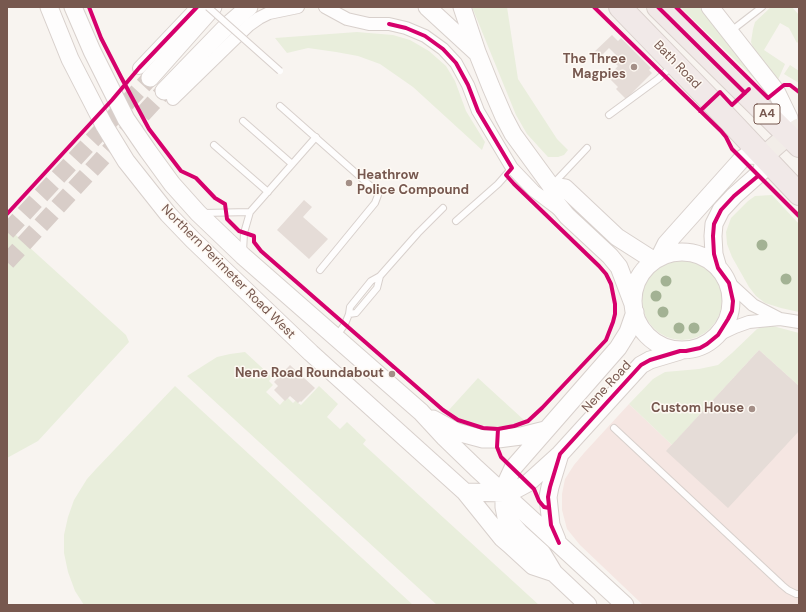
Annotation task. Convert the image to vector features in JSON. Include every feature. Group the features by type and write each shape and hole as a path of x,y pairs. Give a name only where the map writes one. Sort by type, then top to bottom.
{"highway":[{"name":"Bath Road","path":"620,7 676,63 799,194"},
{"name":"Bath Road","path":"658,7 795,137"}],"main road":[{"path":"764,156 795,137"}],"street":[{"name":"Northern Perimeter Road West","path":"49,7 70,59 104,125 126,160 168,214 193,240 312,353 465,492 502,538 533,566 554,573"},
{"name":"Northern Perimeter Road West","path":"73,7 92,51 126,119 168,178 198,213 243,256 421,412"},
{"path":"144,73 197,7"},
{"path":"144,73 213,7"},
{"path":"168,95 227,26 249,7"},
{"path":"168,95 259,18 269,13 298,7"},
{"path":"325,7 348,19 369,24 389,24 406,28 425,36 443,48 456,63 468,85 478,111 512,168 534,191 567,216 610,256 619,267 637,320 646,335 661,346 686,351 700,348 718,335 749,322 780,319 799,322"},
{"path":"427,7 476,52"},
{"path":"462,7 476,52 504,117 524,150 552,186 554,200 567,216"},
{"path":"710,7 776,91 789,118 795,137"},
{"path":"634,308 634,294 640,276 674,234 742,159 748,155 764,156 762,171 734,196 722,210 714,224 714,254 718,268"},
{"path":"552,186 565,188 617,237 656,258 676,251 695,253 707,259 718,268 729,283 753,305 780,319"},
{"path":"718,335 732,311 733,302 729,283"},
{"name":"Nene Road","path":"504,493 513,468 618,348 628,332 634,308"},
{"name":"Nene Road","path":"465,492 504,493 515,490 528,483 560,454 641,365 650,360 680,351"},
{"path":"421,412 457,432 483,439 498,439 520,436 546,430"},
{"path":"421,412 444,438 625,605"},
{"path":"559,543 551,525 548,497 560,454"},
{"path":"504,493 506,517 520,533 542,553 554,573 588,605"}],"lane":[{"path":"208,7 280,71"},
{"path":"730,32 762,7"},
{"path":"608,115 658,79 676,63"},
{"path":"280,106 375,190 378,195 375,202 320,270"},
{"path":"243,121 292,164"},
{"path":"243,256 243,240 250,212 316,138"},
{"path":"214,145 268,192"},
{"path":"552,186 587,148"},
{"path":"456,221 498,184 512,168"},
{"path":"336,337 350,314 350,307 371,281 380,276 418,233 443,208"},
{"path":"198,213 250,212"},
{"path":"350,314 356,314 377,288 380,276"},
{"path":"614,428 782,585 788,590 799,594"}],"shaded area":[{"path":"759,350 799,386 799,605 643,605 580,545 567,529 562,510 562,494 565,479 584,453 629,404 672,445"}],"green space":[{"path":"472,7 507,7 518,79 557,139 568,150 564,155 558,157 548,157 527,134 516,115"},
{"path":"680,7 699,7 762,86"},
{"path":"771,7 792,7 799,15 799,41 797,43 789,28 780,23 764,50 785,64 777,82 754,50 751,42 755,22"},
{"path":"357,32 393,35 410,40 429,51 446,66 455,81 466,111 485,142 482,150 413,87 380,64 358,56 308,48 287,53 275,38"},
{"path":"790,65 799,71 799,83 784,74"},
{"path":"772,195 799,224 799,312 765,303 756,296 749,287 732,257 727,244 726,232 731,218 755,196"},
{"path":"7,227 126,335 129,342 38,441 7,458"},
{"path":"682,260 697,263 710,272 719,285 722,300 719,315 710,328 697,337 682,340 667,337 654,328 645,315 642,300 645,285 654,272 667,263"},
{"path":"769,325 799,333 799,386 759,350 672,445 629,404 653,379 665,372 699,369 718,365 757,329"},
{"path":"245,352 272,377 269,381 273,385 266,392 280,405 287,397 293,403 298,398 301,400 298,403 301,405 319,386 338,404 327,417 340,429 347,422 366,440 363,444 539,605 437,605 187,376 217,357"},
{"path":"478,378 524,420 507,426 494,427 481,425 459,418 448,411"},
{"path":"175,386 413,605 84,605 75,591 68,572 64,553 64,535 74,500 87,479"}],"building":[{"name":"The Three Magpies","path":"612,35 618,41 621,38 651,68 649,70 652,73 626,99 616,89 618,87 608,77 618,66 613,61 617,56 609,48 597,60 592,54"},
{"path":"304,200 312,207 303,217 328,239 309,259 277,230"},
{"name":"Custom House","path":"759,350 799,386 799,431 728,508 666,451"},
{"path":"290,365 315,388 301,402 300,401 298,403 290,396 285,401 274,390 278,386 274,382"}],"tunnel":[{"path":"7,232 150,78"},
{"path":"7,262 164,91"}],"cycle path":[{"path":"89,7 101,38 149,129 181,171 196,178 215,198 225,204 227,219 239,231 254,236 254,242 261,251 443,410 458,420 483,428 498,429 514,426 528,421 542,408 606,340 615,314 615,304 611,284 606,274 599,266 506,175 512,168 478,111 468,85 456,63 443,49 425,36 406,28 389,24"},
{"path":"7,214 112,100 139,68 197,7"},
{"path":"594,7 721,131 732,149 799,216"},
{"path":"658,7 745,93"},
{"path":"676,7 768,98 784,85 790,85 799,92"},
{"path":"700,111 720,92 732,105 749,89"},
{"path":"559,543 551,525 548,497 560,454 641,365 650,360 680,351 700,348 718,335 728,319 732,311 733,301 729,283 718,268 714,254 714,224 721,210 734,196 758,176"},
{"path":"498,429 497,447 501,457 534,489 539,501 544,507 549,508"}],"place":[{"name":"The Three Magpies","path":"634,67"},
{"name":"Heathrow Police Compound","path":"349,183"},
{"name":"Nene Road Roundabout","path":"392,374"},
{"name":"Custom House","path":"752,409"}]}
